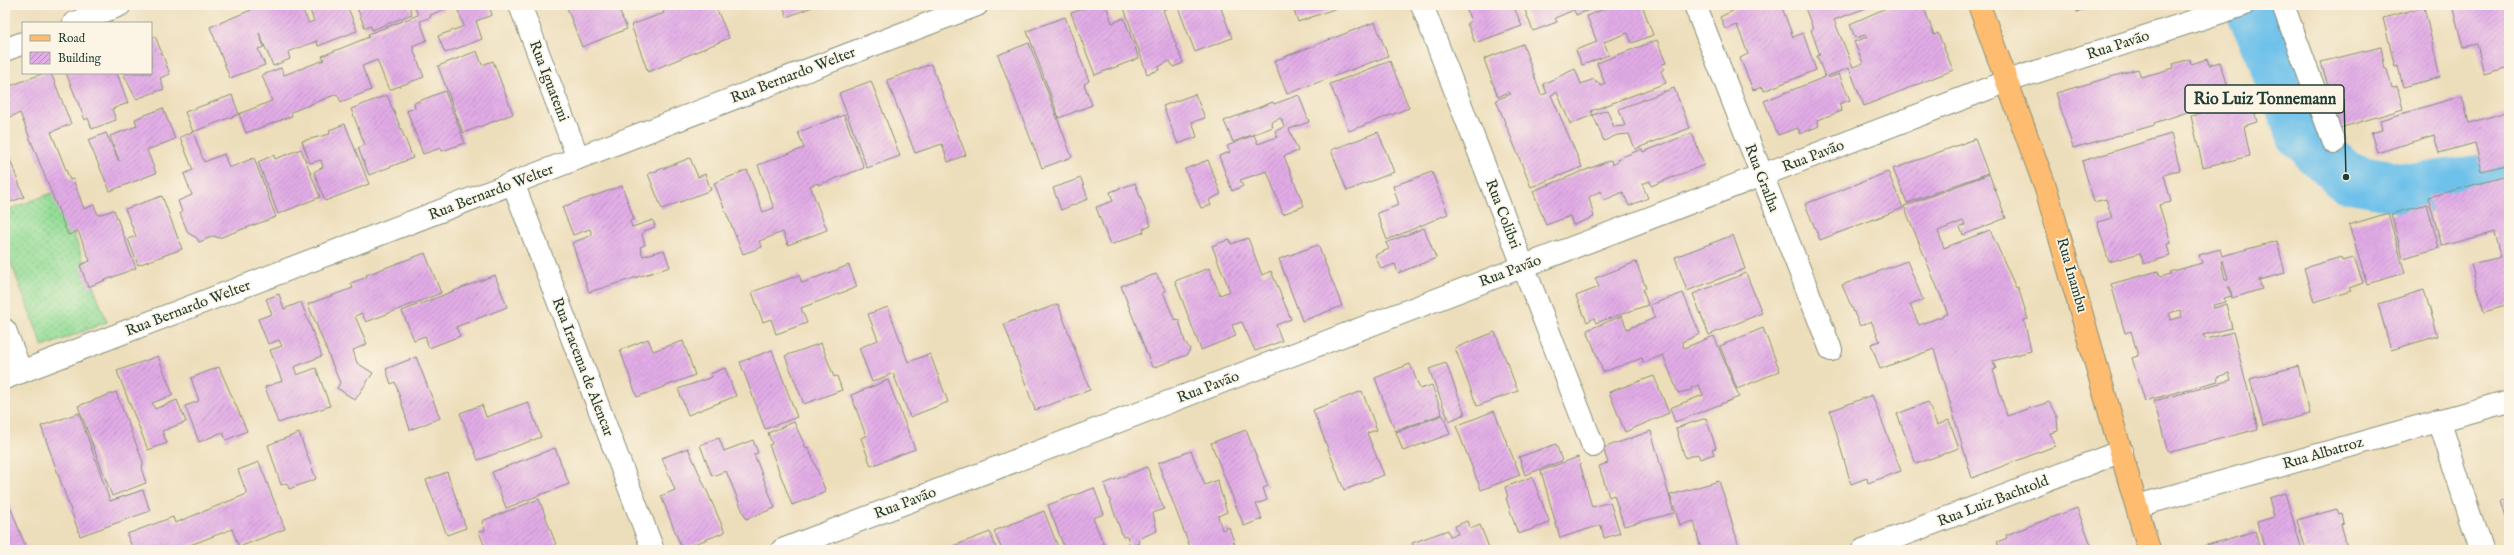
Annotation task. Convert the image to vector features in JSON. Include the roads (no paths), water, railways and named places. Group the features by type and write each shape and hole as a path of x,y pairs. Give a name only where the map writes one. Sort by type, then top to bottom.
{"main road":[{"name":"Rua Inambu","path":"1979,5 2008,81 2065,249 2150,550"}],"street":[{"path":"77,22 120,5"},
{"name":"Rua Iguatemi","path":"520,5 578,158"},
{"name":"Rua Bernardo Welter","path":"13,375 977,5"},
{"name":"Rua Colibri","path":"1422,5 1593,446"},
{"name":"Rua Gralha","path":"1695,5 1830,350"},
{"path":"2283,5 2334,143"},
{"name":"Rua Pavão","path":"782,550 2008,81 2221,9"},
{"path":"5,50 22,43"},
{"name":"Rua Iracema de Alencar","path":"512,183 653,550"},
{"path":"5,330 13,375"},
{"name":"Rua Albatroz","path":"2137,506 2509,400"},
{"path":"2439,420 2481,550"},
{"name":"Rua Luiz Bachtold","path":"1863,550 2122,451"}],"waterway":[{"path":"2248,5 2269,49 2301,134 2346,177 2411,189 2509,176"}],"place":[{"name":"Rio Luiz Tonnemann","path":"2346,177"}]}
